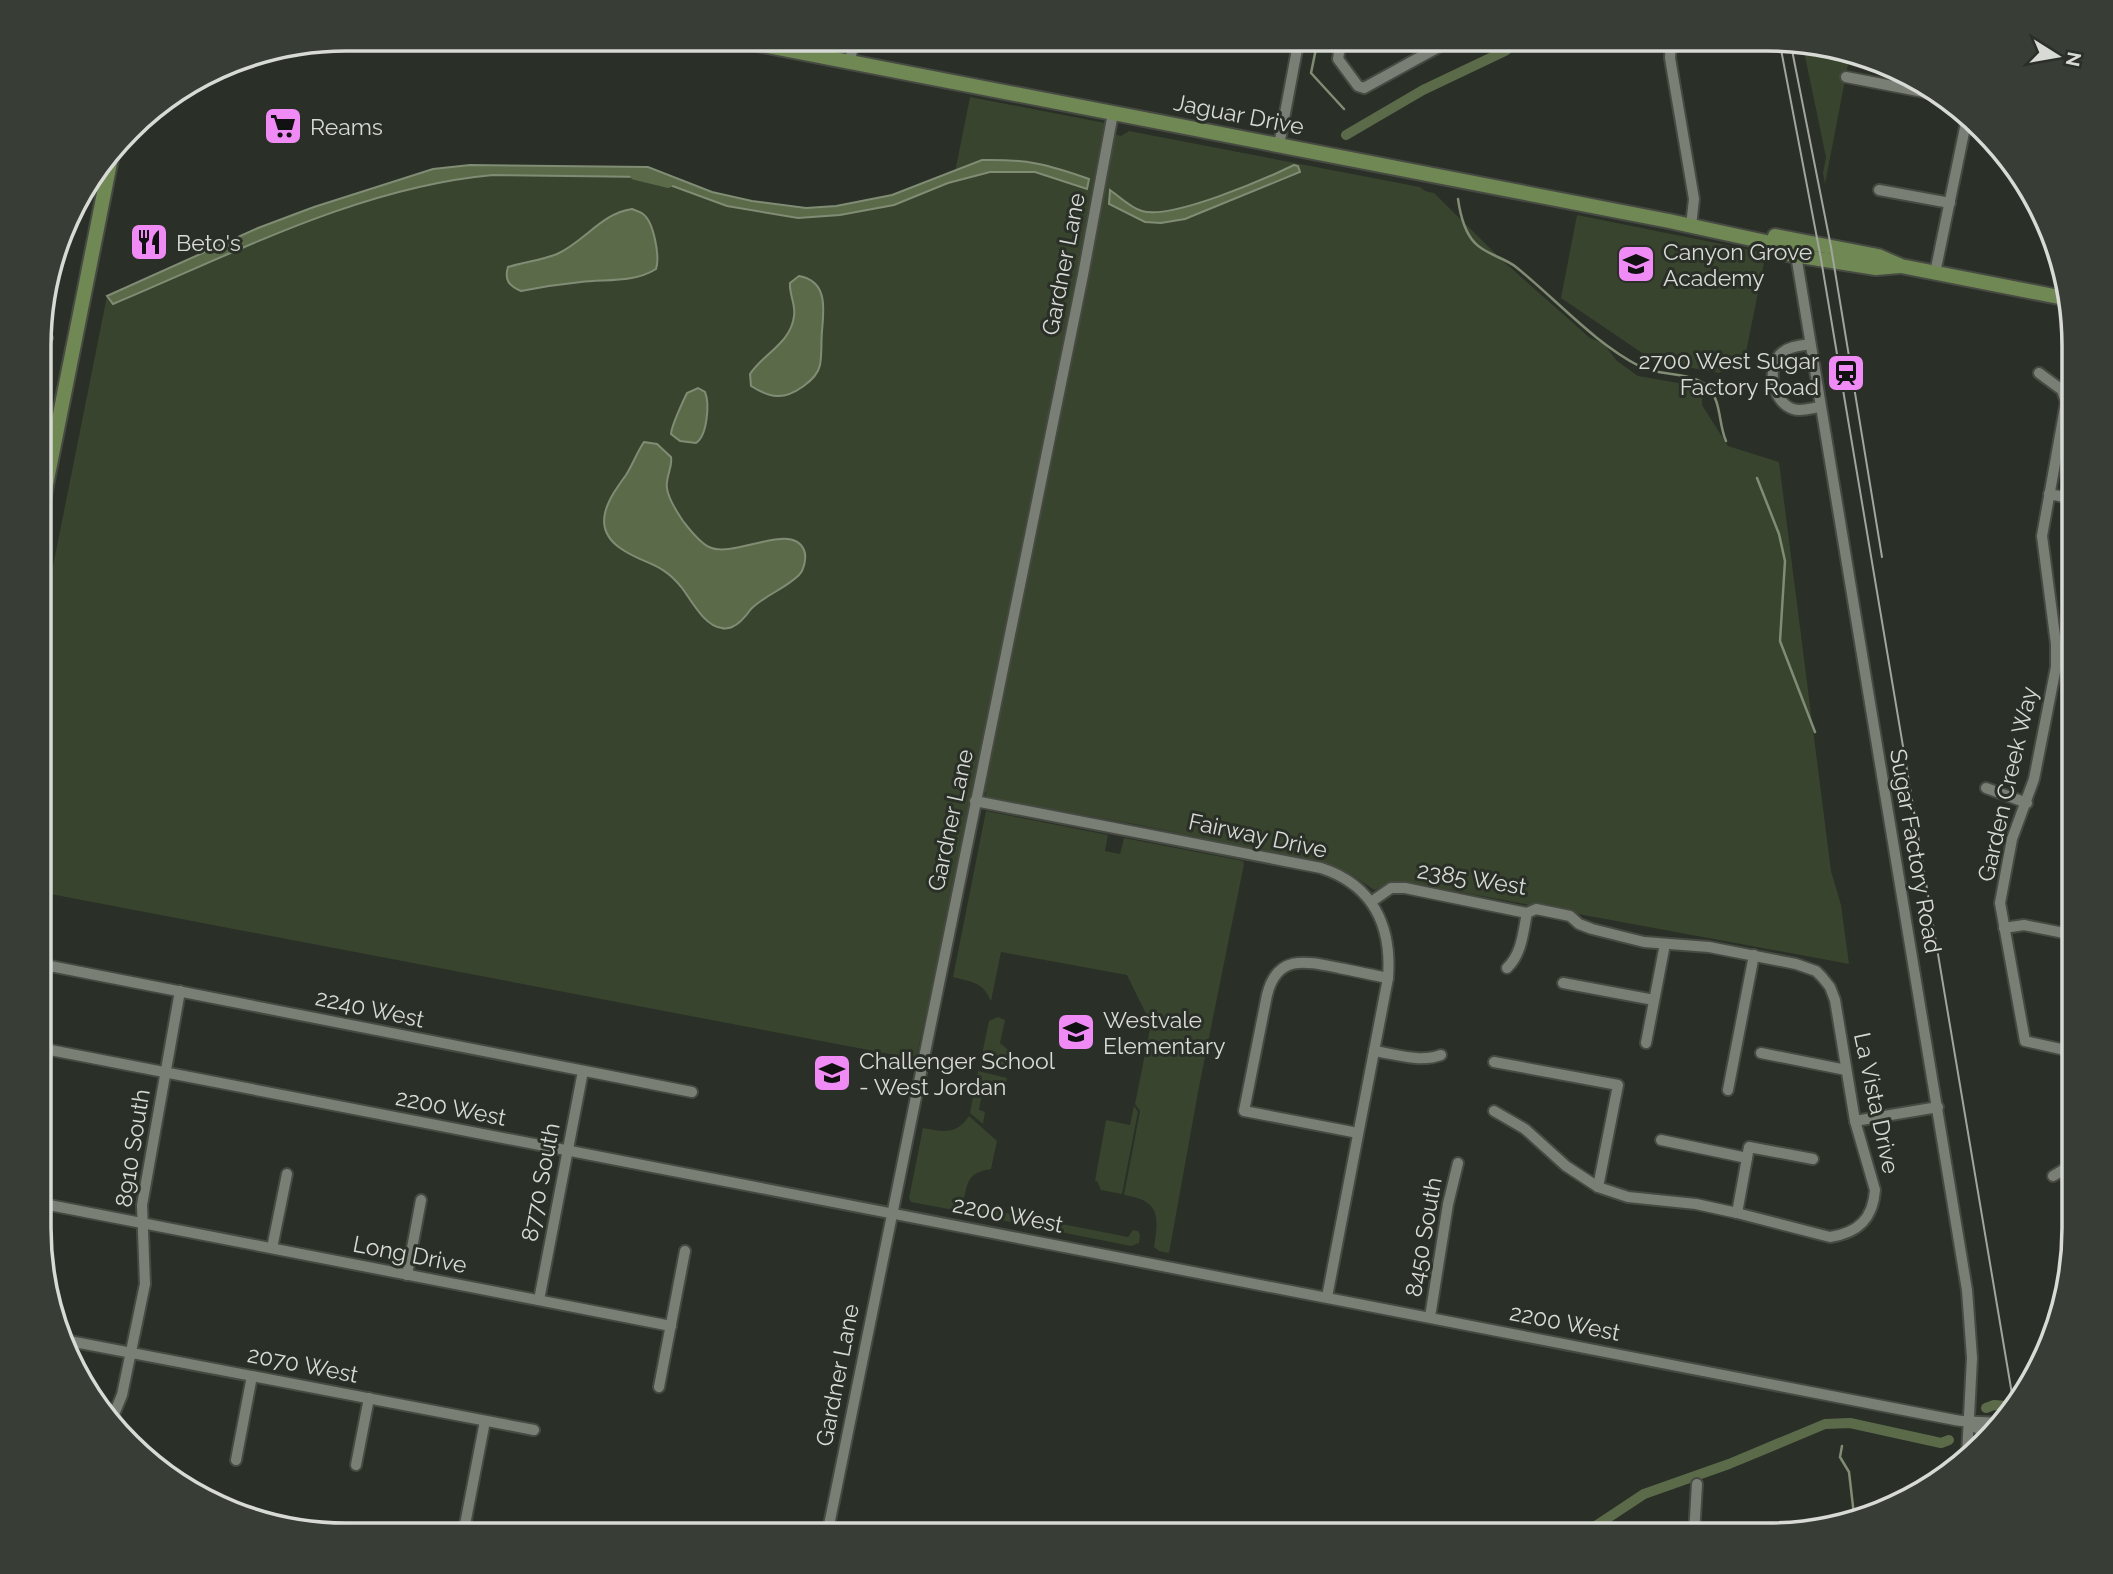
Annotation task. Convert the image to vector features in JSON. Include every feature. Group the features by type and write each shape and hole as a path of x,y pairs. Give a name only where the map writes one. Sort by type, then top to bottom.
{"main road":[{"name":"Jaguar Drive","path":"794,51 1691,226 1784,246 1796,255 1876,268 1902,266"},
{"path":"51,460 108,171"},
{"name":"Jaguar Drive","path":"1736,236 1751,231 1878,256 1902,266 2058,297"}],"street":[{"path":"850,62 852,51"},
{"path":"1279,145 1297,51"},
{"path":"1338,51 1340,64 1358,86 1364,88 1431,51"},
{"path":"1670,51 1694,199 1691,226"},
{"path":"1846,77 1916,91"},
{"name":"Gardner Lane","path":"829,1523 1083,275 1113,113"},
{"path":"1935,273 1965,127"},
{"path":"1879,190 1950,203"},
{"name":"Sugar Factory Road","path":"1796,255 1938,1107 1970,1316 1972,1358 1968,1445"},
{"path":"1810,344 1789,348 1779,356 1773,370 1774,383 1779,397 1787,406 1802,410 1821,407"},
{"name":"Garden Creek Way","path":"2039,373 2062,390"},
{"name":"Garden Creek Way","path":"2062,424 2043,524 2042,545 2057,655 2034,779 2012,839 2001,897 2004,928 2025,1041 2062,1049"},
{"path":"2049,494 2062,497"},
{"path":"1986,789 2027,803"},
{"name":"Fairway Drive","path":"975,801 1321,868 1346,879 1371,902 1387,935 1390,956 1388,978 1327,1297"},
{"name":"2385 West","path":"1371,902 1391,888 1399,887 1527,913 1536,909 1570,916"},
{"path":"1507,968 1515,961 1520,950 1527,913"},
{"name":"La Vista Drive","path":"1494,1111 1525,1129 1566,1166 1598,1187 1628,1197 1737,1213 1830,1237 1845,1235 1858,1228 1871,1213 1875,1190 1855,1121 1835,1000 1822,977 1807,967 1754,955 1611,935 1580,924 1570,916"},
{"path":"2004,928 2024,925 2062,933"},
{"path":"1646,1043 1665,944"},
{"path":"1728,1090 1754,955"},
{"path":"1358,1133 1244,1111 1267,995 1272,978 1278,971 1299,962 1388,978"},
{"name":"2240 West","path":"51,966 692,1093"},
{"path":"1563,983 1654,1000"},
{"name":"8910 South","path":"115,1412 122,1395 145,1284 142,1205 180,991"},
{"name":"2200 West","path":"51,1050 1969,1423 1982,1431"},
{"path":"1374,1051 1421,1059 1432,1059 1441,1055"},
{"path":"1761,1053 1846,1070"},
{"path":"1494,1062 1618,1085 1598,1187"},
{"name":"8770 South","path":"539,1300 583,1071"},
{"path":"1855,1121 1938,1107"},
{"path":"1661,1140 1813,1159"},
{"path":"1737,1213 1749,1152"},
{"name":"8450 South","path":"1430,1317 1448,1204 1458,1163"},
{"path":"2053,1176 2062,1171"},
{"path":"272,1248 287,1174"},
{"path":"407,1275 421,1200"},
{"name":"Long Drive","path":"51,1205 671,1326"},
{"path":"659,1387 685,1251"},
{"name":"2070 West","path":"73,1342 534,1430"},
{"path":"236,1460 252,1376"},
{"path":"356,1465 369,1398"},
{"path":"465,1523 485,1421"},
{"name":"2200 West","path":"1969,1423 1990,1421"},
{"path":"1695,1523 1698,1484"}],"shaded area":[{"path":"1804,53 1848,62 1825,184 1823,173 1826,157"},
{"path":"970,97 1105,123 1103,131 1121,136 1129,131 1420,187 1434,193 1503,261 1590,338 1603,343 1617,361 1638,376 1695,388 1702,398 1702,405 1728,446 1779,462 1831,871 1841,905 1849,964 1411,883 1398,881 1374,890 1351,874 1326,864 1139,825 985,797 986,792 975,790 916,1059 51,894 51,576 107,296 258,228 433,169 470,165 648,167 712,192 752,201 806,208 836,206 892,195 955,172"},
{"path":"982,160 1011,160 1061,170 1089,179 1087,189 1035,172 990,172 948,183 894,205 840,215 798,218 727,206 648,177 493,175 443,182 346,208 252,244 113,304 107,296 258,228 433,169 470,165 648,167 712,192 752,201 806,208 836,206 892,195"},
{"path":"1294,165 1298,166 1300,172 1185,219 1161,223 1145,222 1109,204 1110,190 1142,211 1174,210 1218,197"},
{"path":"632,209 642,213 650,224 657,248 656,269 639,277 521,291 508,282 508,267 557,254 611,216"},
{"path":"1577,215 1766,253 1745,357 1719,373 1654,361 1561,298"},
{"path":"799,276 815,284 822,297 820,365 809,382 796,391 783,396 770,395 751,386 750,374 788,334 794,312 790,283"},
{"path":"698,388 705,392 707,404 703,434 696,443 680,441 671,434 673,426 687,393"},
{"path":"644,442 657,444 671,457 667,484 669,497 683,521 705,545 720,549 788,539 797,542 804,550 804,563 799,575 757,604 735,626 723,628 710,623 674,579 620,548 606,530 604,521 609,502"},
{"path":"986,811 1108,835 1105,851 1120,854 1124,838 1243,861 1169,1253 1154,1247 1156,1218 1151,1206 1145,1201 1124,1195 1140,1111 1135,1104 1151,1024 1127,975 1001,952 991,1001 980,986 953,977"},
{"path":"998,1017 1005,1020 1000,1043 1012,1053 1008,1070 980,1064 989,1021"},
{"path":"978,1071 1007,1078 1004,1093 1001,1094 998,1088 982,1094 979,1110 985,1112 983,1124 970,1113"},
{"path":"1134,1106 1138,1112 1122,1194 1101,1190 1095,1181 1106,1120 1130,1125"},
{"path":"969,1116 997,1141 991,1169 981,1171 970,1179 959,1211 911,1202 909,1198 923,1128 949,1131"},
{"path":"983,1201 985,1203 981,1208 1128,1237 1133,1230 1138,1231 1139,1243 1131,1246 985,1217 977,1213"}],"waterway":[{"path":"1316,51 1311,73 1344,109"},
{"path":"1346,135 1423,90 1505,51"},
{"path":"635,175 668,183"},
{"path":"1458,199 1465,228 1475,243 1516,267 1607,346 1641,367 1693,378 1707,386 1715,398 1726,441"},
{"path":"1757,478 1779,534 1785,561 1780,641 1815,732"},
{"path":"1986,1408 2003,1406"},
{"path":"1600,1523 1644,1494 1729,1464 1825,1424 1850,1423 1941,1443 1949,1440"},
{"path":"1842,1446 1840,1457 1849,1472 1853,1510"}],"tram line":[{"path":"1781,51 1821,259 2012,1393"},
{"path":"1792,52 1831,247 1882,557"}],"place":[{"name":"Reams","path":"283,126"},
{"name":"Beto's","path":"149,242"},
{"name":"Canyon Grove Academy","path":"1636,264"},
{"name":"2700 West Sugar Factory Road","path":"1846,373"},
{"name":"Westvale Elementary","path":"1076,1032"},
{"name":"Challenger School - West Jordan","path":"832,1073"}]}
